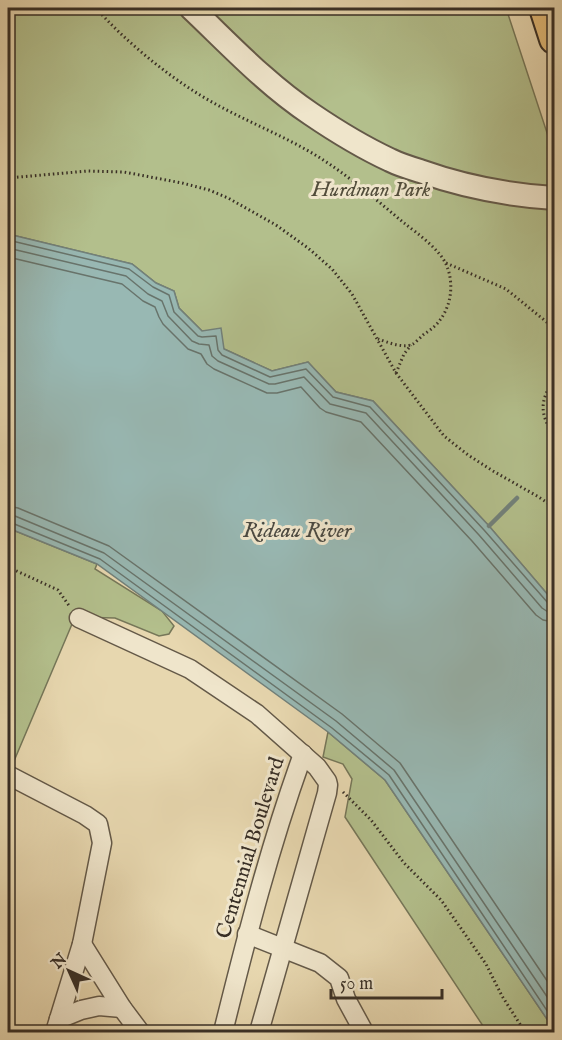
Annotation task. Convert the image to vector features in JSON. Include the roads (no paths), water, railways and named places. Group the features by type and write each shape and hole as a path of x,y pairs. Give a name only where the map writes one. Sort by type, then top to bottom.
{"main road":[{"path":"544,8 555,39"}],"street":[{"path":"190,8 280,91 309,113 358,144 392,161 439,178 481,189 545,198"},
{"path":"78,618 190,669 257,714 303,754"},
{"name":"Centennial Boulevard","path":"223,1032 247,934 303,754 317,767 328,785 283,949"},
{"path":"8,775 85,814 98,824 102,843 82,944 57,1026"},
{"path":"247,934 320,963 339,978 346,999 364,1032"},
{"path":"82,944 122,1008 140,1032"},
{"path":"259,1032 283,949"},
{"path":"57,1026 81,1010 99,1006 122,1008"}],"water":[{"name":"Rideau River","path":"8,234 132,264 156,283 174,291 179,308 202,331 221,328 224,349 272,371 308,362 336,392 373,401 489,526 554,602 554,1032 385,780 328,732 97,564 8,528"}],"waterway":[{"path":"489,526 517,498"}],"park label":[{"name":"Hurdman Park","path":"371,190"}]}
